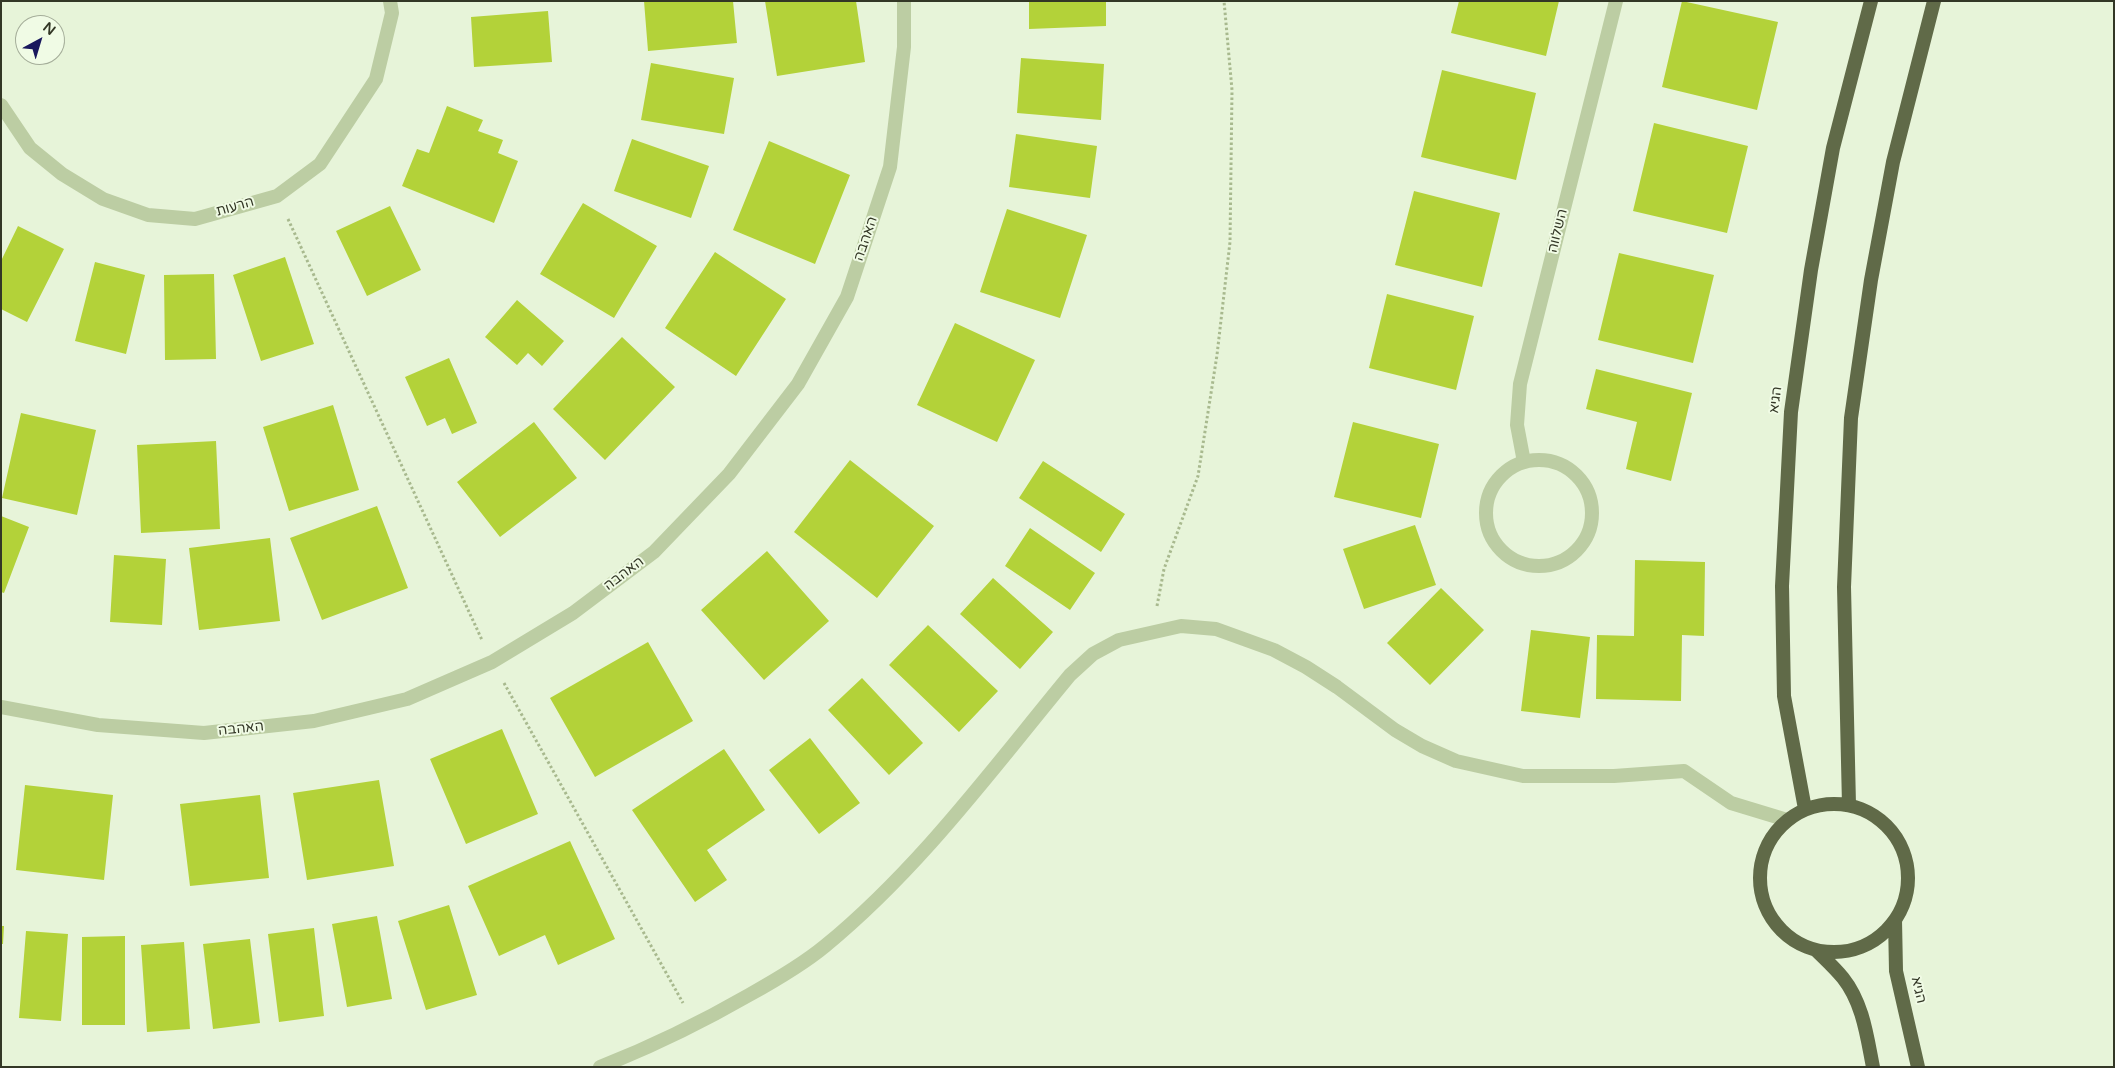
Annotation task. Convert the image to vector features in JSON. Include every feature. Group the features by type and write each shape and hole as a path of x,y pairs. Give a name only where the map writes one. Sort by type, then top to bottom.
{"highway":[{"name":"הגיא","path":"1805,809 1784,696 1782,586 1791,412 1811,270 1833,148 1871,1"},
{"path":"1849,805 1844,588 1852,418 1871,280 1893,162 1934,1"},
{"path":"1827,804 1849,805 1870,813 1889,827 1902,846 1908,868 1908,891 1901,912 1887,931 1869,945 1848,952 1825,952 1804,946 1786,935 1771,918 1762,899 1760,878 1763,856 1772,836 1787,820 1805,809 1827,804"},
{"name":"הגיא","path":"1895,920 1896,972 1918,1067"},
{"path":"1816,950 1844,979 1852,991 1862,1013 1872,1067"}],"street":[{"name":"הרעות","path":"1,105 30,148 62,174 103,199 148,215 196,218 277,196 320,164 376,79 392,14 390,1"},
{"name":"האהבה","path":"1,707 98,725 204,733 314,721 407,699 492,662 573,612 654,552 729,474 798,384 847,297 890,167 904,47 904,1"},
{"name":"השלווה","path":"1524,462 1517,424 1520,384 1616,1"},
{"path":"1533,459 1553,461 1573,471 1586,488 1593,508 1591,528 1581,547 1564,561 1544,567 1524,565 1505,555 1491,538 1485,519 1486,498 1496,479 1513,465 1524,462 1533,459"},
{"path":"600,1067 664,1040 694,1024 786,974 824,947 882,896 924,851 1070,675 1092,654 1119,640 1152,631 1181,626 1216,629 1274,650 1306,666 1395,730 1422,746 1456,761 1523,776 1614,776 1684,771 1731,803 1787,820"}],"path":[{"path":"1152,631 1164,569 1198,476 1218,345 1230,242 1232,90 1224,1"},
{"path":"277,196 492,662 694,1024"}],"building":[{"path":"644,1 733,1 737,43 648,51"},
{"path":"765,1 856,1 865,62 777,76"},
{"path":"1029,1 1106,1 1106,26 1029,29"},
{"path":"1459,1 1559,1 1546,56 1451,33"},
{"path":"1682,1 1778,22 1757,110 1662,87"},
{"path":"548,11 552,62 474,67 471,17"},
{"path":"1021,58 1104,64 1101,120 1017,113"},
{"path":"651,63 734,78 724,134 641,120"},
{"path":"1442,70 1536,93 1516,180 1421,157"},
{"path":"447,106 483,120 478,131 503,140 498,153 518,161 494,223 402,186 417,149 429,153"},
{"path":"1654,123 1748,146 1727,233 1633,211"},
{"path":"1016,134 1097,146 1090,198 1009,187"},
{"path":"632,139 709,166 691,218 614,191"},
{"path":"769,141 850,175 815,264 733,230"},
{"path":"1414,191 1500,213 1482,287 1395,265"},
{"path":"583,203 657,246 614,318 540,274"},
{"path":"390,206 421,270 367,296 336,231"},
{"path":"1007,209 1087,235 1060,318 980,292"},
{"path":"18,226 64,249 27,322 1,309 1,261"},
{"path":"715,252 786,299 736,376 665,328"},
{"path":"1619,253 1714,275 1693,363 1598,340"},
{"path":"285,257 314,344 261,361 233,275"},
{"path":"95,262 145,275 126,354 75,341"},
{"path":"214,274 216,359 165,360 164,275"},
{"path":"1387,294 1474,316 1456,390 1369,368"},
{"path":"517,300 564,341 542,366 528,353 517,365 485,337"},
{"path":"955,323 1035,360 997,442 917,405"},
{"path":"622,337 675,387 605,460 553,409"},
{"path":"449,358 477,423 452,434 445,418 427,426 405,377"},
{"path":"1596,369 1692,393 1671,481 1626,469 1637,422 1586,409"},
{"path":"333,405 359,490 289,511 263,427"},
{"path":"21,413 96,430 77,515 2,498"},
{"path":"534,422 577,478 500,537 457,482"},
{"path":"1353,422 1439,444 1421,518 1334,497"},
{"path":"216,441 220,529 141,533 137,445"},
{"path":"850,460 934,526 877,598 794,532"},
{"path":"1043,461 1125,514 1101,552 1019,498"},
{"path":"377,506 408,588 322,620 290,538"},
{"path":"1,516 29,527 4,593 1,592"},
{"path":"1415,525 1436,585 1364,609 1343,549"},
{"path":"1030,528 1095,573 1070,610 1005,566"},
{"path":"270,538 280,621 199,630 189,548"},
{"path":"767,551 829,621 764,680 701,610"},
{"path":"114,555 166,559 162,625 110,622"},
{"path":"1635,560 1705,562 1704,636 1682,635 1681,701 1596,699 1597,635 1634,636"},
{"path":"993,578 1053,632 1020,669 960,614"},
{"path":"1441,588 1484,630 1430,685 1387,643"},
{"path":"928,625 998,691 959,732 889,665"},
{"path":"1531,630 1590,637 1580,718 1521,711"},
{"path":"648,642 693,721 595,777 550,698"},
{"path":"862,678 923,743 889,775 828,710"},
{"path":"502,729 538,814 466,844 430,759"},
{"path":"810,738 860,803 819,834 769,770"},
{"path":"724,749 765,810 707,850 727,880 695,902 632,810"},
{"path":"379,780 394,866 307,880 293,793"},
{"path":"25,785 113,795 104,880 16,870"},
{"path":"260,795 269,878 190,886 180,804"},
{"path":"570,841 615,939 558,965 545,935 499,956 468,886"},
{"path":"449,905 477,995 426,1010 398,921"},
{"path":"377,916 392,999 347,1007 332,924"},
{"path":"1,926 4,926 3,944 1,944"},
{"path":"314,928 324,1016 279,1022 268,934"},
{"path":"26,931 68,934 61,1021 19,1018"},
{"path":"125,936 125,1025 82,1025 82,937"},
{"path":"250,939 260,1023 213,1029 203,944"},
{"path":"184,942 190,1029 147,1032 141,945"}]}
